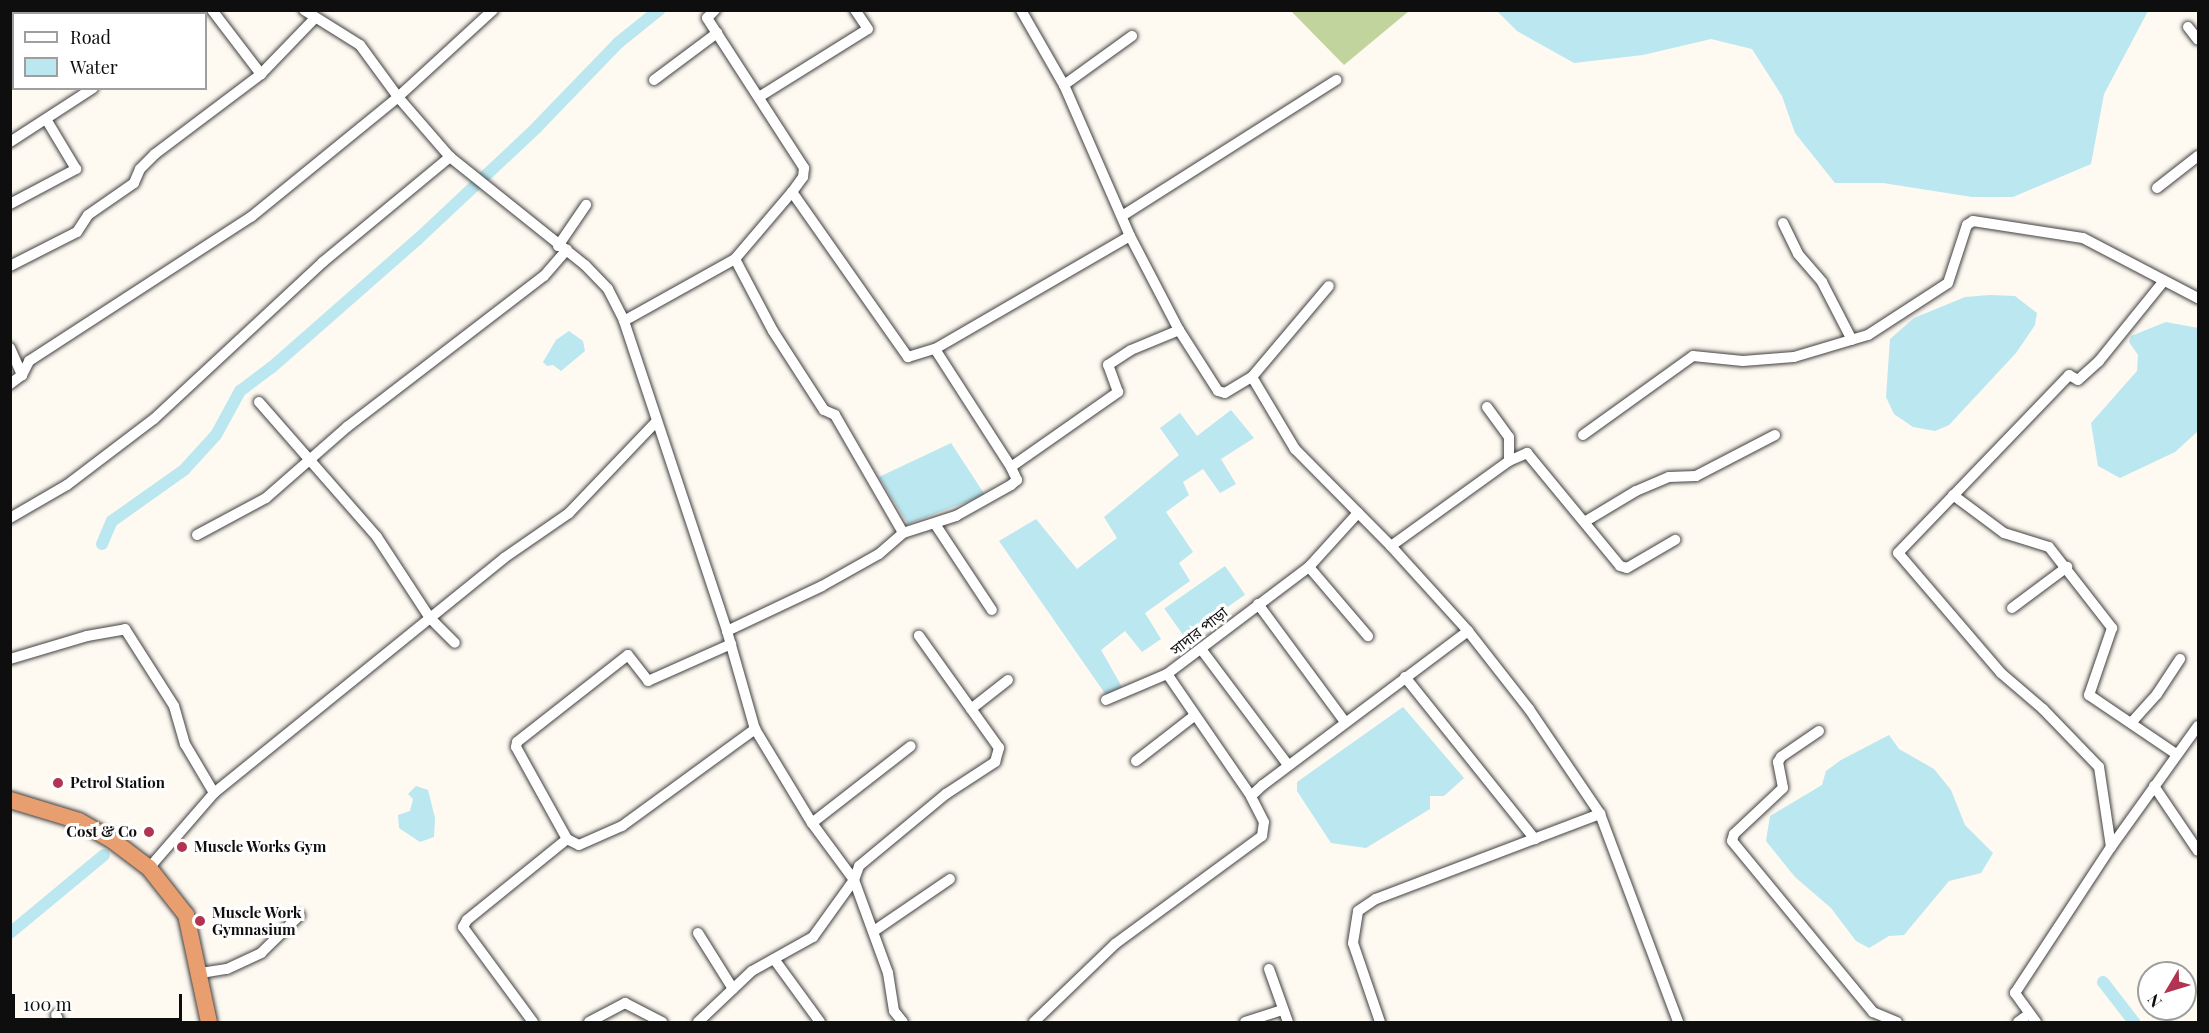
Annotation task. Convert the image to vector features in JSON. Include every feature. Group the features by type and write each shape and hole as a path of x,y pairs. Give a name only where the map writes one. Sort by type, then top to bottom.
{"highway":[{"path":"10,800 80,821 112,840 149,868 186,915 201,973 209,1023"}],"street":[{"path":"212,10 261,74"},
{"path":"304,10 360,45 398,97 450,157 492,189 608,289 624,321 727,631 755,729 812,823 854,880 874,931 894,1011 903,1023"},
{"path":"10,384 22,375 29,361 251,217 398,97 493,10"},
{"path":"624,321 735,258 803,177 804,168 707,18 715,10"},
{"path":"759,97 868,29 855,10"},
{"path":"1021,10 1064,85 1130,236 1179,330 1218,391 1225,393 1252,377 1329,286"},
{"path":"10,266 77,232 88,215 134,183 140,169 155,153 261,74 315,18"},
{"path":"2188,27 2199,40"},
{"path":"654,80 717,33"},
{"path":"1064,85 1132,36"},
{"path":"1122,216 1336,80"},
{"path":"10,142 90,90"},
{"path":"10,204 76,169 46,119"},
{"path":"2157,188 2199,156"},
{"path":"10,518 67,485 154,418 323,262 450,157"},
{"path":"792,192 908,357 935,349 1130,236"},
{"path":"197,535 266,498 310,459 544,276 586,205"},
{"path":"1583,435 1693,356 1743,361 1794,357 1868,334 1948,283 1967,225 1973,221 2082,238 2163,282 2199,298"},
{"path":"1783,223 1798,254 1821,282 1852,340"},
{"path":"735,258 773,331 824,410 835,415 903,533"},
{"path":"2111,847 2099,767 2043,709 2001,673 1898,553 2069,375 2078,381 2099,361 2163,282"},
{"path":"1011,467 1118,392 1108,365 1131,350 1179,330"},
{"path":"10,348 22,375"},
{"path":"727,631 822,586 879,554 903,533 935,524 1017,480 1011,467 935,349"},
{"path":"1252,377 1295,449 1391,546 1468,631 1529,709 1600,814 1678,1023"},
{"path":"259,402 377,537 430,618 454,643"},
{"path":"1487,407 1509,437 1509,461"},
{"path":"149,868 214,793 504,558 569,513 656,422"},
{"path":"1587,521 1636,492 1669,477 1696,476 1775,435"},
{"path":"1391,546 1509,461 1529,454 1624,568 1675,540"},
{"path":"1953,495 2004,533 2049,547 2067,567 2112,628 2089,695 2176,754"},
{"name":"সাদার পাড়া","path":"1034,1023 1115,944 1262,836 1264,822 1251,796 1167,674 1310,567 1358,513"},
{"path":"935,524 992,610"},
{"path":"1310,567 1368,636"},
{"path":"2012,608 2067,567"},
{"path":"1258,604 1346,722"},
{"path":"10,659 87,636 125,629 174,706 185,744 214,793"},
{"path":"1251,796 1288,765 1468,631"},
{"path":"698,1023 752,971 813,937 854,880 859,866 946,794 994,762 999,748 919,636"},
{"path":"731,644 648,681 628,655 517,742 516,747 567,840 579,845 622,826 755,729"},
{"path":"1201,649 1288,765"},
{"path":"2131,723 2157,694 2180,659"},
{"path":"1106,700 1167,674"},
{"path":"1405,677 1535,839"},
{"path":"971,709 1008,680"},
{"path":"1136,761 1194,716"},
{"path":"2018,1023 2032,1018 2016,993 2111,847 2176,754 2199,726"},
{"path":"1819,731 1781,757 1778,762 1783,788 1734,834 1732,841 1873,1012 1897,1023"},
{"path":"812,823 911,747"},
{"path":"2154,786 2199,851"},
{"path":"1380,1023 1353,943 1358,911 1376,899 1600,814"},
{"path":"533,1023 463,927 479,909 567,840"},
{"path":"874,931 950,879"},
{"path":"201,973 227,969 261,953 300,915"},
{"path":"698,933 733,989"},
{"path":"774,958 820,1023"},
{"path":"1269,969 1288,1023"},
{"path":"589,1023 631,1003 662,1023"},
{"path":"1245,1023 1283,1010"}],"green space":[{"path":"1291,11 1409,11 1344,65"}],"water":[{"path":"1497,11 2148,11 2104,94 2091,164 2013,197 1972,197 1883,183 1835,183 1795,133 1782,96 1752,49 1711,39 1643,55 1574,63 1517,31"},
{"path":"2015,296 2037,313 2035,325 2016,353 1949,425 1935,431 1913,427 1894,414 1886,397 1890,339 1914,318 1965,297"},
{"path":"2166,322 2198,328 2198,431 2175,452 2120,478 2098,466 2091,423 2137,371 2138,355 2129,342 2131,336"},
{"path":"569,331 583,341 585,351 561,371 553,365 547,366 543,362 556,340"},
{"path":"1231,410 1254,438 1221,459 1236,484 1220,493 1203,469 1183,482 1189,495 1166,512 1193,552 1179,563 1190,581 1145,613 1161,639 1142,652 1125,631 1101,650 1122,687 1106,695 999,541 1036,519 1077,569 1117,538 1104,517 1179,455 1160,428 1180,413 1197,436"},
{"path":"951,443 985,495 908,524 879,477"},
{"path":"1225,566 1245,595 1184,637 1164,608"},
{"path":"1403,707 1464,778 1444,796 1430,796 1430,809 1366,848 1331,843 1297,791 1297,782"},
{"path":"1889,735 1899,749 1934,769 1951,790 1965,825 1993,853 1981,873 1949,881 1904,935 1889,936 1869,948 1856,941 1831,908 1795,877 1766,841 1770,816 1822,785 1826,771 1841,760"},
{"path":"416,786 428,790 435,818 434,837 420,842 399,828 398,815 410,811 413,799 408,794"}],"waterway":[{"path":"102,544 112,521 184,470 216,435 240,391 271,368 418,239 536,128 618,43 659,10"},
{"path":"10,933 104,855"},
{"path":"2103,982 2134,1022"}],"place":[{"name":"Petrol Station","path":"58,783"},
{"name":"Cost & Co","path":"149,832"},
{"name":"Muscle Works Gym","path":"182,847"},
{"name":"Muscle Work Gymnasium","path":"200,921"}]}
